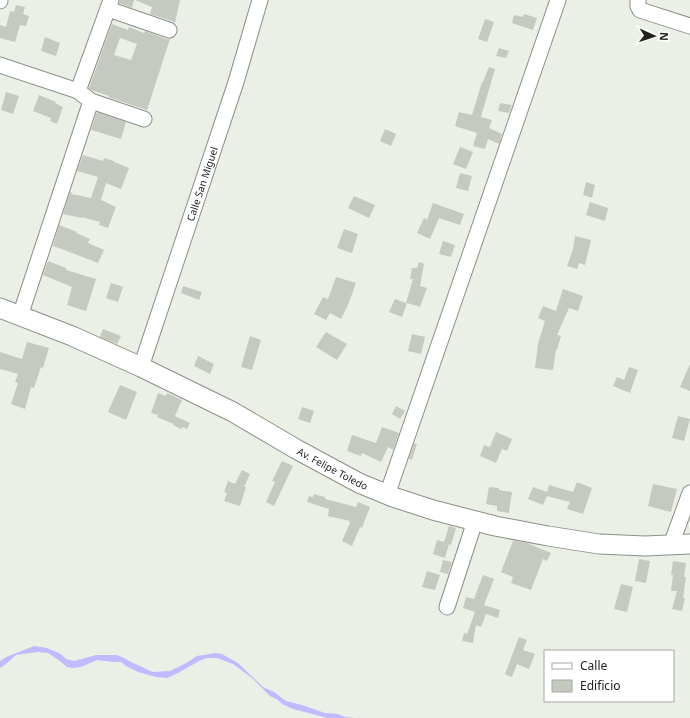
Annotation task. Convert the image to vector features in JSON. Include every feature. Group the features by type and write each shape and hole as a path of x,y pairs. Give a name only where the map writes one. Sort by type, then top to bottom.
{"main road":[{"name":"Av. Felipe Toledo","path":"0,308 72,336 141,367 233,412 296,449 359,483 387,495 434,510 495,526 541,535 598,544 645,546 690,544"}],"street":[{"name":"Calle San Miguel","path":"141,367 236,82 260,0"},
{"path":"387,495 558,0"},
{"path":"638,0 640,10 690,26"},
{"path":"78,91 109,4 169,30"},
{"path":"0,65 78,91 91,101 144,118"},
{"path":"20,316 91,101"},
{"path":"671,545 690,493"},
{"path":"447,608 476,521"}],"shaded area":[{"path":"34,646 47,648 61,654 66,659 74,661 96,655 117,655 153,672 170,671 197,656 216,653 222,654 238,663 263,687 274,692 286,701 325,713 356,718 328,718 293,709 270,696 252,678 233,664 217,658 207,658 199,661 167,678 156,677 138,672 121,662 97,660 81,667 67,667 48,653 38,652 16,655 0,668 0,661 6,657"}],"building":[{"path":"120,0 134,0 132,8 119,3"},
{"path":"135,0 180,0 175,23 150,14 152,7"},
{"path":"16,5 25,7 23,14 29,16 26,26 20,25 15,42 0,38 0,25 6,27 10,11 14,12"},
{"path":"524,14 537,18 533,30 512,23 514,15 523,17"},
{"path":"485,19 494,22 487,42 478,39"},
{"path":"112,24 128,30 129,27 144,33 145,31 166,39 170,39 147,110 108,97 109,96 89,88","holes":["120,38 137,44 131,60 114,55"]},
{"path":"45,37 60,43 56,56 41,51"},
{"path":"499,48 509,51 506,58 496,56"},
{"path":"489,67 495,69 481,117 492,120 489,128 502,134 499,144 488,139 485,149 473,146 477,133 455,126 459,112 472,115 482,82"},
{"path":"6,92 19,96 13,114 1,110"},
{"path":"39,95 56,102 55,103 63,107 57,124 50,121 51,118 33,111"},
{"path":"500,103 512,105 509,113 498,111"},
{"path":"97,112 126,122 121,139 91,130"},
{"path":"385,129 396,134 391,146 380,141"},
{"path":"460,147 473,152 466,169 453,164"},
{"path":"83,155 103,161 104,158 129,168 121,189 106,183 101,200 116,207 108,228 99,225 100,222 63,214 70,192 72,192 71,194 91,198 98,177 77,171"},
{"path":"460,173 472,176 468,191 456,188"},
{"path":"586,182 595,185 592,198 583,195"},
{"path":"354,196 375,205 369,218 348,208"},
{"path":"590,202 608,208 605,221 586,215"},
{"path":"433,203 464,214 460,225 439,218 430,239 417,233 424,218 427,220"},
{"path":"59,225 90,239 88,243 104,250 98,263 53,246"},
{"path":"344,229 358,234 352,253 337,248"},
{"path":"575,236 591,240 585,265 579,263 577,269 567,266 573,249"},
{"path":"443,241 455,245 451,257 439,254"},
{"path":"48,261 66,268 66,270 96,279 86,311 67,305 72,287 43,275"},
{"path":"419,262 424,264 420,286 427,288 420,307 407,303 402,317 389,312 395,299 406,303 413,279 410,279 412,268 417,268"},
{"path":"336,277 356,283 341,319 330,313 326,320 314,314 323,297 328,299"},
{"path":"111,283 123,287 118,302 106,298"},
{"path":"183,286 202,292 199,300 181,293"},
{"path":"563,289 583,296 578,311 569,308 557,335 561,336 556,350 553,370 535,368 538,344 545,321 538,318 543,306 556,311"},
{"path":"103,329 121,336 117,344 100,337"},
{"path":"326,332 347,344 337,360 316,347"},
{"path":"412,334 425,337 421,354 408,351"},
{"path":"250,336 261,340 252,370 241,367"},
{"path":"27,342 49,348 43,368 41,367 34,388 31,387 25,409 11,404 18,383 15,382 18,374 0,369 0,352 22,359"},
{"path":"198,356 214,364 210,374 194,366"},
{"path":"690,364 690,391 680,387"},
{"path":"629,367 638,370 630,393 613,386 617,377 624,380"},
{"path":"120,385 137,392 126,420 108,412"},
{"path":"158,393 166,396 167,393 182,400 175,416 190,423 187,429 182,427 181,429 173,425 174,424 157,417 158,415 151,413"},
{"path":"396,406 405,411 400,419 392,414"},
{"path":"302,407 314,411 310,423 298,419"},
{"path":"678,416 690,419 684,441 672,438"},
{"path":"382,427 399,433 393,450 388,447 381,462 362,453 361,456 347,451 352,435 376,443"},
{"path":"496,432 512,439 507,451 502,449 496,463 480,456 484,445 490,447"},
{"path":"414,443 417,444 412,460 409,459"},
{"path":"282,461 293,466 274,506 266,502 275,482 272,481"},
{"path":"242,470 250,474 244,487 246,487 240,506 224,501 227,493 224,492 228,481 235,484"},
{"path":"577,482 592,488 583,514 567,509 570,502 547,496 543,505 528,499 533,487 547,492 549,485 573,492"},
{"path":"653,484 677,489 671,512 648,506"},
{"path":"489,487 512,492 509,513 497,511 497,506 486,504"},
{"path":"314,494 325,497 325,499 356,507 358,502 370,507 362,528 360,527 352,546 342,541 350,521 328,516 329,509 307,502 309,496 313,497"},
{"path":"449,526 456,528 445,558 433,554 437,540 444,542"},
{"path":"513,541 527,543 551,553 547,561 543,559 531,590 511,583 513,577 501,572"},
{"path":"639,559 650,561 646,583 635,581"},
{"path":"443,560 452,562 448,574 440,572"},
{"path":"673,561 686,563 683,598 685,598 682,611 672,609 677,591 671,591"},
{"path":"427,571 440,575 435,590 422,587"},
{"path":"483,575 494,579 484,605 500,610 498,618 486,614 481,627 476,625 473,643 462,641 464,633 467,634 475,612 463,608 466,597 474,599"},
{"path":"621,584 633,587 627,612 614,609"},
{"path":"519,637 527,640 523,650 535,654 529,669 517,664 512,677 505,674"}]}
